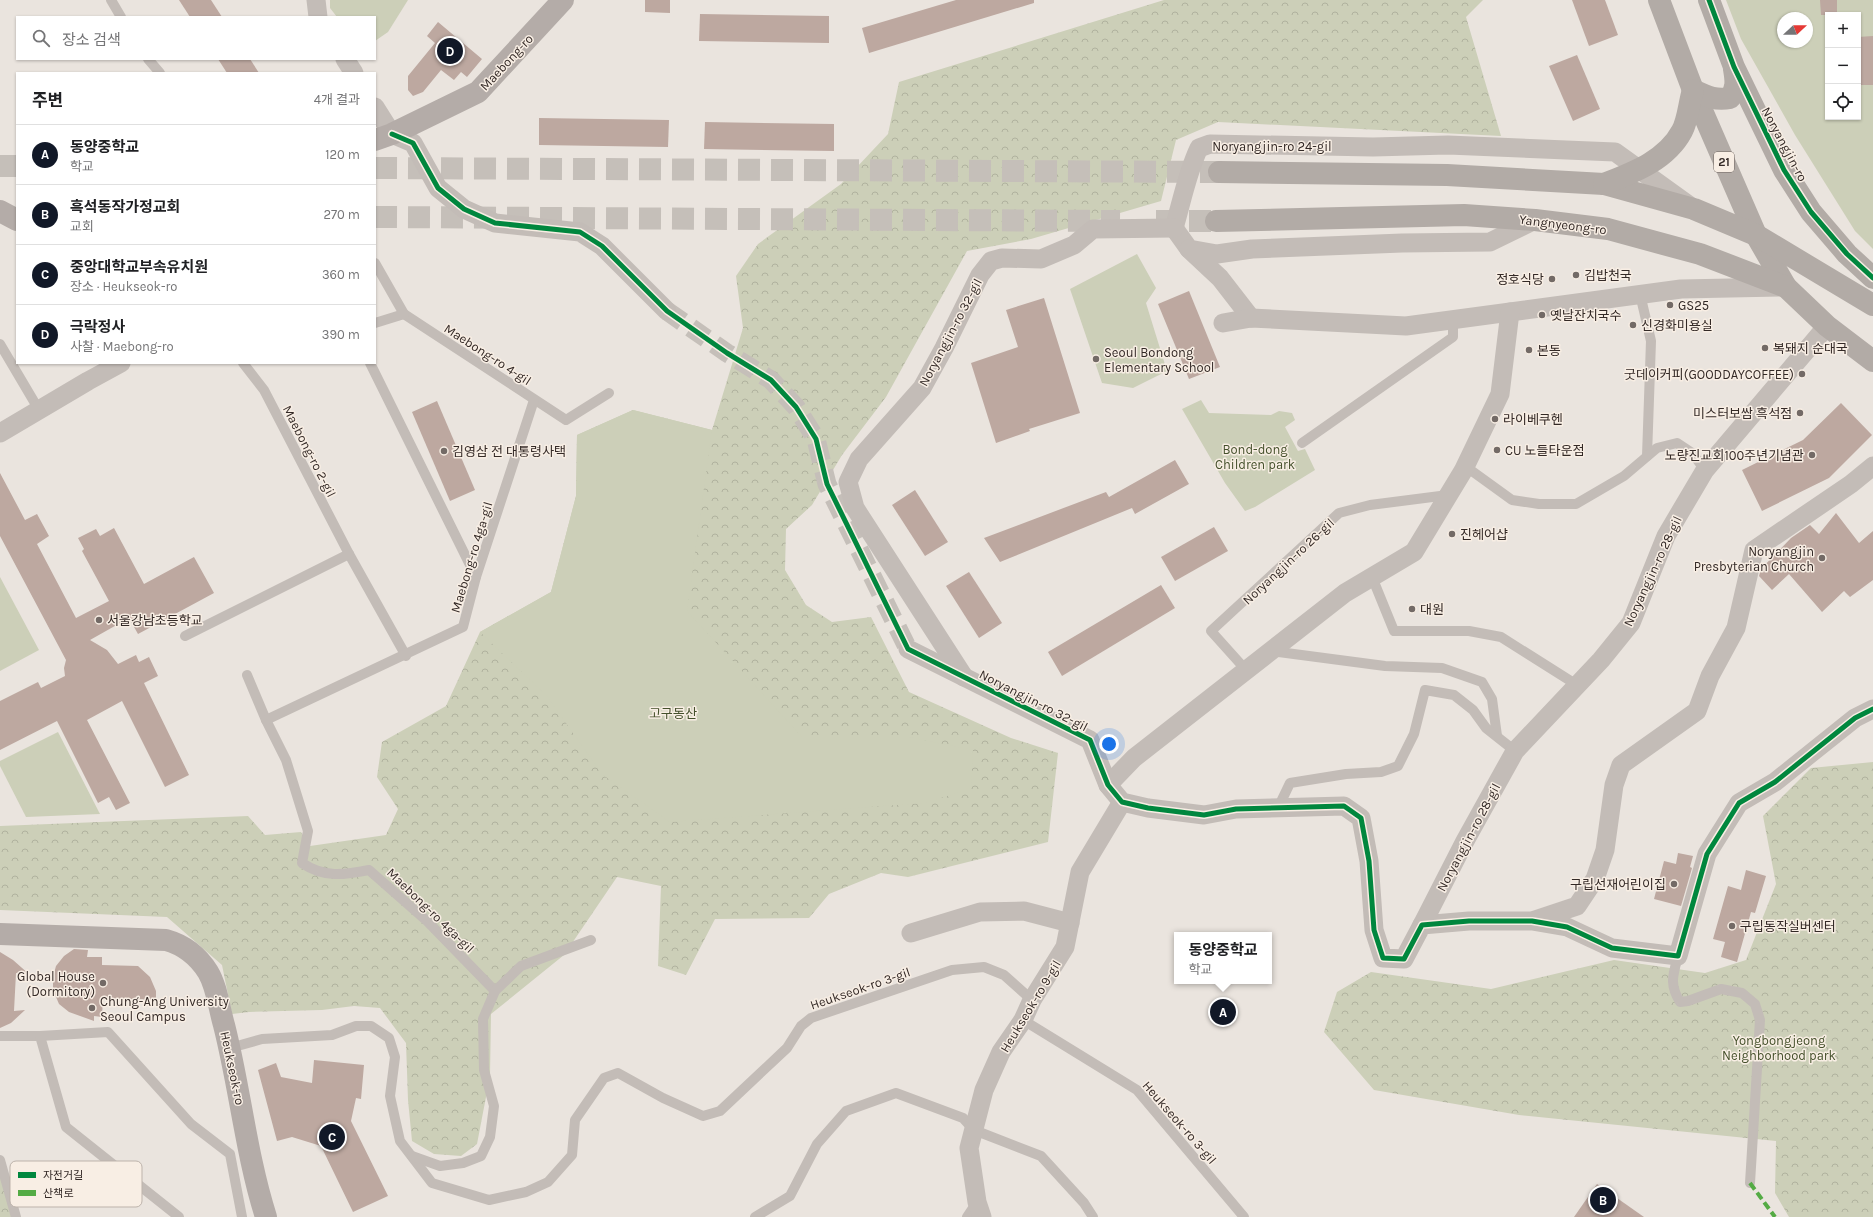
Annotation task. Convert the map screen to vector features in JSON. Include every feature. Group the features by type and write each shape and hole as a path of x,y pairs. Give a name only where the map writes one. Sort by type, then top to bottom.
{"main road":[{"path":"1604,184 1649,164 1672,144 1682,131 1693,90 1660,0"},
{"name":"Noryangjin-ro","path":"1708,0 1734,67 1784,170 1811,212 1847,254 1873,278"},
{"path":"1693,90 1709,98 1722,100 1730,98 1735,91 1737,82 1734,67"},
{"name":"21","path":"1693,90 1756,235 1786,287"},
{"path":"1219,172 1447,175 1604,184 1694,209 1756,235 1873,305"},
{"name":"Yangnyeong-ro","path":"1216,221 1464,215 1535,220 1616,231 1700,254 1786,287 1827,326 1873,361"}],"street":[{"path":"316,0 318,16"},
{"name":"Maebong-ro","path":"384,137 478,92 563,0"},
{"path":"346,60 353,72"},
{"path":"376,110 384,137 413,143 438,188 464,209 495,223 580,232 602,246 667,311"},
{"name":"Noryangjin-ro 24-gil","path":"1174,228 1188,175 1195,156 1199,148 1210,144 1373,147 1448,145 1615,152 1694,209"},
{"path":"0,211 16,219"},
{"path":"1189,249 1217,254 1252,249 1402,243 1490,242 1535,220"},
{"path":"1174,228 1189,249 1220,278 1251,318"},
{"name":"Noryangjin-ro 32-gil","path":"1122,802 1108,785 1090,740 964,677 855,508 848,482 859,459 922,388 944,348 980,275 991,261 1002,258 1041,259 1074,245 1094,229 1174,228"},
{"path":"1223,323 1251,318 1406,326 1681,289 1786,287"},
{"path":"1108,785 1134,758 1345,593 1414,552 1465,466 1500,394 1510,312"},
{"name":"Noryangjin-ro 28-gil","path":"1422,924 1465,841 1515,750 1601,660 1631,623 1666,536 1705,470 1827,326"},
{"path":"0,433 119,364"},
{"path":"1532,921 1577,906 1595,878 1605,850 1614,785 1621,765 1697,711 1710,676 1736,628 1754,550 1851,484 1873,466"},
{"path":"908,649 964,677"},
{"path":"1122,802 1148,808 1204,815 1236,809 1344,806 1361,818 1369,861 1374,930 1384,958 1404,959 1422,924 1469,921 1532,921 1567,927 1612,948 1678,956 1707,854 1739,802 1775,782 1855,718 1873,709"},
{"name":"Heukseok-ro 9-gil","path":"975,1212 969,1148 984,1090 1001,1052 1022,1020 1032,1000 1065,947 1080,872 1122,802"},
{"path":"911,933 980,912 1024,911 1070,923"},
{"name":"Heukseok-ro","path":"0,934 166,940 178,944 196,957 210,977 230,1048 252,1164 266,1217"}],"lane":[{"path":"111,0 121,16"},
{"path":"149,60 159,72"},
{"name":"Maebong-ro 4-gil","path":"376,265 404,314 566,420 609,393"},
{"path":"1640,294 1651,341 1647,456"},
{"path":"376,323 404,314"},
{"path":"1302,443 1453,336 1453,320"},
{"path":"0,344 39,410"},
{"name":"Maebong-ro 2-gil","path":"244,364 264,390 349,554 406,656"},
{"path":"370,364 476,577"},
{"name":"Maebong-ro 4ga-gil","path":"266,720 406,656 463,627 476,577 534,400"},
{"path":"1465,466 1512,500 1539,504 1576,504 1624,476 1657,448 1677,443 1692,453 1705,470"},
{"name":"Noryangjin-ro 26-gil","path":"1246,670 1211,631 1339,513 1370,505 1448,495"},
{"path":"184,636 349,554"},
{"path":"1372,577 1394,631 1470,631 1501,637 1577,685"},
{"path":"1271,651 1385,666 1442,668 1482,682 1492,700 1497,736"},
{"name":"Maebong-ro 4ga-gil","path":"247,674 266,720 286,760 308,831 302,863 312,870 328,874 354,873 368,870 427,921 495,991"},
{"path":"1278,808 1290,783 1346,774 1381,772 1398,766 1414,734 1425,690 1454,695 1473,710 1486,728 1515,750"},
{"path":"412,1156 440,1166 463,1163 481,1156 490,1137 494,1106 484,1070 483,1019 495,991 521,966 591,940"},
{"path":"1678,956 1672,979 1674,993 1680,1002 1688,1001 1722,989 1742,993 1755,1004 1760,1020 1750,1183"},
{"name":"Heukseok-ro 3-gil","path":"230,1048 262,1039 332,1035 356,1026 371,1026 389,1038 395,1057 390,1096 400,1141 432,1183 489,1200 526,1192 548,1182 572,1155 575,1120 604,1078 618,1073 663,1098 703,1116 720,1111 787,1048 801,1026 811,1018 952,970 984,967 1004,975 1032,1000"},
{"name":"Heukseok-ro 3-gil","path":"1022,1020 1137,1090 1244,1217"},
{"path":"0,1036 40,1036 108,1032 191,1124 230,1154 242,1217"},
{"path":"40,1036 66,1127 109,1161"},
{"path":"755,1217 790,1196 817,1144 846,1111 896,1093 963,1118 974,1130 1041,1156 1084,1203 1092,1217"},
{"path":"0,1160 10,1196"},
{"path":"142,1188 179,1217"},
{"path":"13,1207 16,1217"}],"green space":[{"path":"330,0 408,0 388,32 376,40 376,16 336,16 330,8"},
{"name":"고구동산","path":"1164,0 1483,0 1466,17 1501,136 1218,122 1176,140 1161,201 1031,239 967,251 886,397 842,455 812,505 786,529 785,570 806,605 832,622 871,617 909,692 1011,738 1058,753 1048,842 908,877 881,873 829,894 809,918 715,919 686,975 658,966 661,886 617,877 564,955 491,1014 490,1076 477,1144 461,1156 434,1154 412,1141 408,1100 406,1043 380,1008 354,1006 322,1010 249,1012 232,1014 222,965 167,917 0,910 0,826 248,816 265,835 301,832 310,846 386,835 398,809 377,777 382,742 446,706 480,632 551,592 576,496 577,435 633,410 712,430 743,328 736,276 758,244 841,184 888,134 899,82"},
{"path":"1726,0 1873,0 1873,249 1855,231 1795,135 1741,39"},
{"path":"1137,254 1156,288 1146,303 1167,371 1133,388 1102,383 1070,289"},
{"name":"Bond-dong Children park","path":"1201,400 1209,413 1271,415 1279,411 1292,413 1295,420 1285,427 1298,451 1305,449 1315,470 1255,507 1245,511 1225,483 1182,409"},
{"path":"633,410 712,430 687,611 802,737 909,737 973,750 971,789 923,803 670,822 603,775 546,695 480,632 551,592 576,496 577,435"},
{"path":"0,577 39,650 0,671"},
{"path":"58,732 100,814 26,817 0,766 0,761"},
{"name":"Yongbongjeong Neighborhood park","path":"1873,762 1873,1217 1789,1217 1775,1193 1776,1141 1519,1115 1374,1090 1324,1032 1337,992 1371,972 1491,989 1614,960 1705,973 1746,960 1776,884 1763,816 1811,768"},
{"path":"0,1160 10,1196 10,1207 13,1207 16,1217 0,1217"}],"building":[{"path":"179,0 211,0 221,16 189,16"},
{"path":"645,0 670,0 670,13 645,12"},
{"path":"956,0 1034,0 1034,3 869,53 862,28"},
{"path":"1572,0 1605,0 1618,35 1589,46"},
{"path":"1820,0 1837,0 1837,12 1825,12 1825,15 1821,15"},
{"path":"700,14 829,16 829,43 699,41"},
{"path":"438,22 482,59 467,77 461,72 454,80 441,70 423,92 413,96 408,90 408,76 435,43 427,36"},
{"path":"1873,36 1873,85 1861,85 1861,37"},
{"path":"1577,55 1600,109 1573,121 1549,66"},
{"path":"219,60 251,60 258,72 226,72"},
{"path":"539,118 669,120 668,147 539,145"},
{"path":"705,122 834,124 834,151 704,149"},
{"path":"1189,291 1220,367 1189,379 1158,304"},
{"path":"1044,298 1080,413 1029,429 1030,431 996,443 971,363 1018,347 1006,310"},
{"name":"김영삼 전 대통령사택","path":"437,401 475,490 450,501 412,412"},
{"name":"노량진교회100주년기념관","path":"1841,403 1872,435 1829,478 1762,511 1742,470 1803,440"},
{"path":"1175,460 1189,484 1135,514 1132,508 1000,562 984,538 1106,492 1109,497"},
{"path":"0,473 25,520 37,514 49,536 37,544 76,618 109,601 82,551 84,549 78,538 96,529 100,536 114,528 144,584 194,557 214,593 138,634 129,618 90,640 107,650 118,664 136,655 139,662 149,657 158,676 144,683 189,775 165,787 122,701 87,720 130,803 116,810 109,797 98,803 57,721 0,750 0,701 38,682 41,688 65,676 64,668 66,660 0,536"},
{"path":"915,490 948,542 925,556 892,505"},
{"name":"Noryangjin Presbyterian Church","path":"1836,513 1859,543 1873,531 1873,580 1850,597 1844,591 1822,612 1789,574 1772,590 1759,576 1761,569 1791,538 1810,525 1819,534"},
{"path":"1214,527 1228,551 1175,581 1161,557"},
{"path":"969,572 1002,623 979,638 946,586"},
{"path":"1161,585 1175,608 1062,676 1048,652"},
{"name":"구립선재어린이집","path":"1678,853 1693,856 1690,867 1692,868 1681,906 1654,899 1664,861 1676,864"},
{"name":"구립동작실버센터","path":"1746,870 1766,876 1755,913 1751,912 1737,962 1721,957 1725,942 1713,939 1728,886 1741,890"},
{"name":"Global House (Dormitory)","path":"74,949 88,950 87,957 102,957 102,965 138,966 150,977 156,991 156,1000 103,998 102,1017 94,1016 94,1021 69,1012 59,1004 53,990 53,977 56,966 64,956"},
{"path":"0,952 13,960 30,975 16,973 14,1011 25,1010 11,1023 0,1028"},
{"path":"314,1060 364,1065 361,1099 356,1098 351,1121 388,1196 353,1212 321,1146 292,1137 277,1141 258,1070 276,1063 281,1077 312,1083"},
{"path":"1597,1184 1644,1217 1574,1217"}],"tunnel":[{"path":"0,166 16,166"},
{"path":"376,168 1219,172"},
{"path":"376,217 1120,221"},
{"path":"1156,221 1216,221"},
{"path":"667,311 727,353 771,380 796,407 816,439 827,484 908,649"}],"marked path":[{"path":"1750,1183 1775,1217"}],"cycle path":[{"path":"1709,0 1734,67 1784,170 1811,212 1847,254 1873,278"},
{"path":"392,134 413,143 438,188 464,209 495,223 580,232 602,246 667,311 727,353 771,380 796,407 816,439 827,484 908,649 1090,740 1108,785 1122,802 1148,808 1204,815 1236,809 1344,806 1361,818 1369,861 1374,930 1383,958 1404,959 1422,925 1469,921 1532,921 1567,927 1612,948 1678,956 1707,854 1739,803 1775,782 1855,718 1873,709"}],"place":[{"name":"극락정사","path":"450,51"},
{"name":"김밥천국","path":"1576,275"},
{"name":"정호식당","path":"1552,279"},
{"name":"GS25","path":"1670,305"},
{"name":"옛날잔치국수","path":"1542,315"},
{"name":"신경화미용실","path":"1633,325"},
{"name":"복돼지 순대국","path":"1765,348"},
{"name":"본동","path":"1529,350"},
{"name":"Seoul Bondong Elementary School","path":"1096,359"},
{"name":"굿데이커피(GOODDAYCOFFEE)","path":"1802,374"},
{"name":"미스터보쌈 흑석점","path":"1800,413"},
{"name":"라이베쿠헨","path":"1495,419"},
{"name":"CU 노들타운점","path":"1497,450"},
{"name":"김영삼 전 대통령사택","path":"444,451"},
{"name":"노량진교회100주년기념관","path":"1812,455"},
{"name":"진헤어샵","path":"1452,534"},
{"name":"Noryangjin Presbyterian Church","path":"1822,558"},
{"name":"대원","path":"1412,609"},
{"name":"서울강남초등학교","path":"99,620"},
{"name":"구립선재어린이집","path":"1674,884"},
{"name":"구립동작실버센터","path":"1732,926"},
{"name":"Global House (Dormitory)","path":"103,983"},
{"name":"Chung-Ang University Seoul Campus","path":"92,1008"},
{"name":"동양중학교","path":"1223,1012"},
{"name":"중앙대학교부속유치원","path":"332,1137"},
{"name":"흑석동작가정교회","path":"1603,1200"}]}
